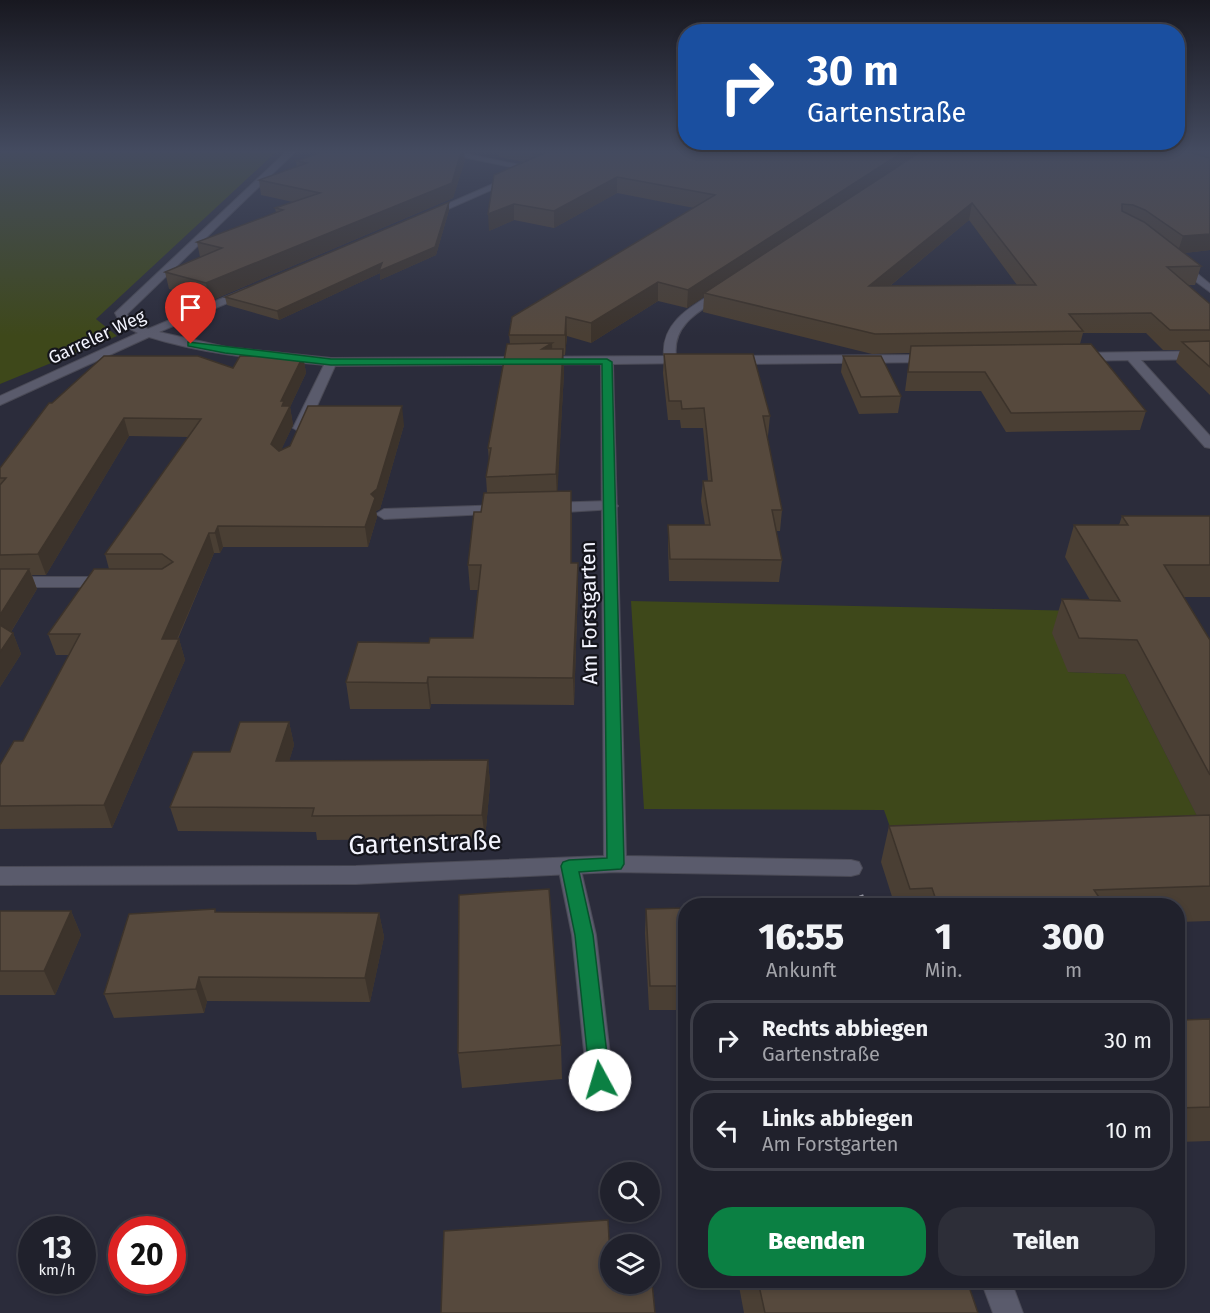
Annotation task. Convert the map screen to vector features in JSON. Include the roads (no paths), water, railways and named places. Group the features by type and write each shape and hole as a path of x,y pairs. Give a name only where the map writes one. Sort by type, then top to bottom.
{"street":[{"path":"226,213 121,313 125,322 148,333 174,341 225,351 331,362 702,360"},
{"path":"416,219 430,213"},
{"path":"1172,259 1210,290"},
{"path":"670,361 668,351 671,331 681,320 730,287"},
{"name":"Garreler Weg","path":"0,401 148,333 255,288"},
{"path":"1065,358 1210,355"},
{"path":"1131,356 1210,444"},
{"path":"724,360 950,359"},
{"path":"293,444 331,362"},
{"name":"Am Forstgarten","path":"607,362 615,864"},
{"path":"384,514 610,506"},
{"path":"0,582 120,582"},
{"name":"Gartenstraße","path":"0,876 356,875 615,864 851,868"},
{"path":"569,866 584,935 600,1080"},
{"path":"999,1288 1008,1313"}]}
